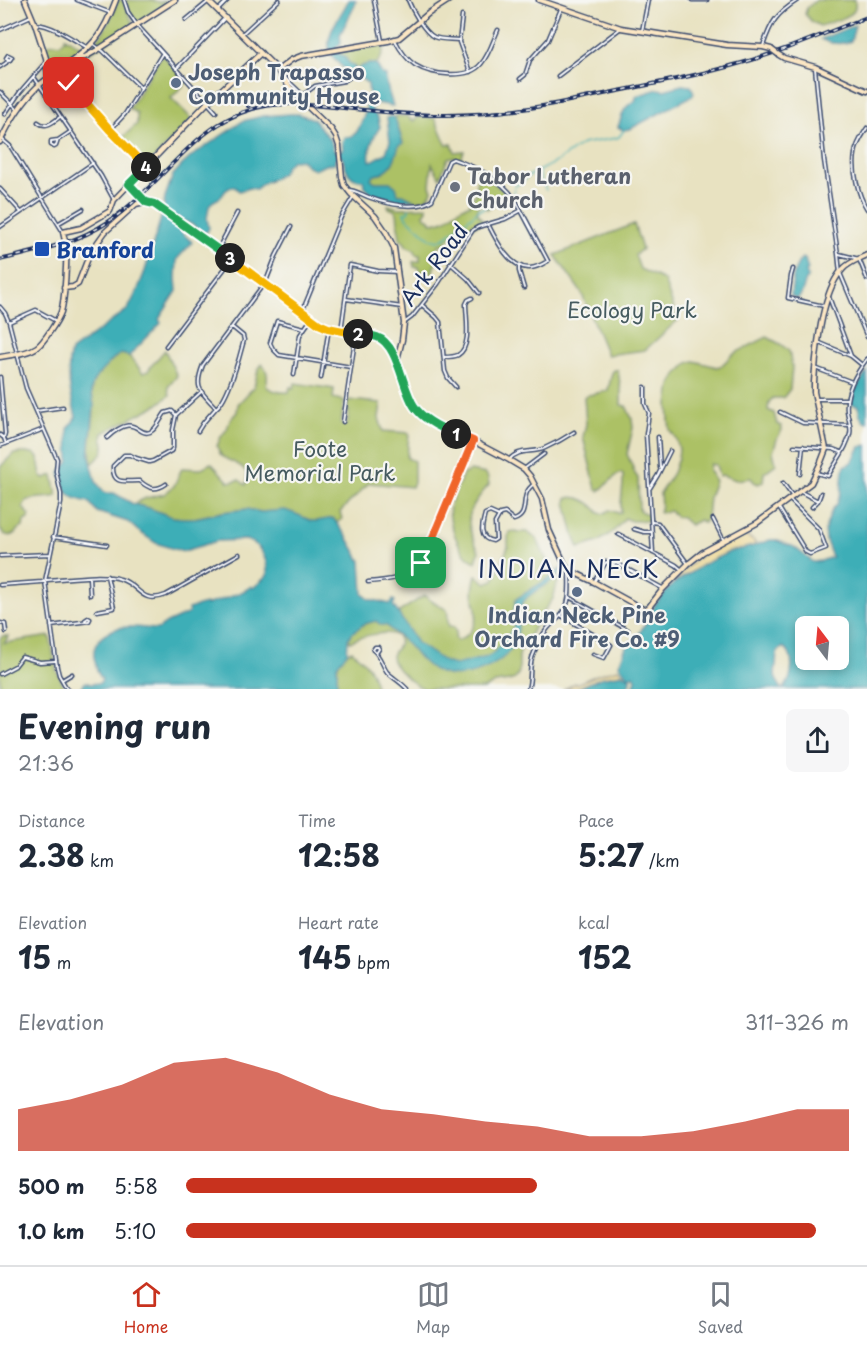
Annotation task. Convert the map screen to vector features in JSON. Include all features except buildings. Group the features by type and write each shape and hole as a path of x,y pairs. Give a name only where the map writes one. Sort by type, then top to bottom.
{"street":[{"path":"25,0 35,24 46,62 48,78"},
{"path":"77,0 111,13"},
{"path":"0,357 38,346 56,321 61,310 64,288 66,243 58,223 10,146 0,140 18,110 39,86 93,44 104,28 116,0"},
{"path":"124,0 128,12 137,25 216,111"},
{"path":"76,59 99,49 174,0"},
{"path":"218,10 228,0"},
{"path":"242,34 279,0"},
{"path":"374,0 382,42"},
{"path":"408,0 429,33 435,37 459,40"},
{"path":"279,72 291,60 301,56 399,38 449,0"},
{"path":"539,0 621,28 727,45 763,46 784,58 815,67 867,91"},
{"path":"642,31 648,0"},
{"path":"692,0 707,0"},
{"path":"763,46 777,16 798,0"},
{"path":"186,20 208,1 303,95 315,86 344,81 352,76"},
{"path":"520,79 525,75 530,60 548,40 562,7"},
{"path":"462,15 459,40 470,72"},
{"path":"0,30 31,16"},
{"path":"176,69 225,18"},
{"path":"35,24 57,31 89,48"},
{"path":"558,76 621,28"},
{"path":"395,39 401,52 421,68 443,73 466,74 482,64 498,30"},
{"path":"93,44 141,88"},
{"path":"63,232 81,228 108,213 114,200 129,184 207,103 261,53"},
{"path":"110,130 122,118 162,54"},
{"path":"0,67 8,60"},
{"path":"5,114 46,62"},
{"path":"815,67 824,160 840,273 867,337"},
{"path":"58,71 146,167"},
{"path":"279,72 286,83 336,137 342,180 353,196 373,213 394,248 404,323 397,360"},
{"path":"34,77 93,163 114,200"},
{"path":"0,92 18,110"},
{"path":"38,122 47,125 60,117"},
{"path":"867,128 860,138 855,154 855,178 867,208"},
{"path":"58,140 70,132"},
{"path":"348,190 399,205 428,204 432,200 449,161 453,159 492,176 509,191 548,261 534,267 519,266 501,248 488,224"},
{"path":"0,227 93,163"},
{"path":"129,184 146,202"},
{"path":"0,189 21,212"},
{"path":"302,312 340,217 353,196"},
{"path":"64,288 78,284 90,253 105,232 134,206 146,202 152,203 218,249 311,319 328,328 380,338 397,360 409,398 418,410 443,429 473,441 524,470 535,485 544,504 549,530 566,567 569,597 561,616 549,627 533,653 528,689"},
{"path":"58,223 83,209"},
{"name":"Ark Road","path":"404,323 410,320 422,306 473,230 505,219 521,210"},
{"path":"218,249 237,213"},
{"path":"216,408 201,392 200,379 203,366 265,284 291,227"},
{"path":"838,254 859,259"},
{"path":"566,567 640,608 646,609 688,564 703,552 757,523 811,483 826,450 814,382 825,307 845,266 867,255"},
{"path":"166,346 232,259"},
{"path":"859,259 867,279"},
{"path":"450,262 479,293"},
{"path":"341,331 350,265 378,271 398,272"},
{"path":"519,266 524,288"},
{"path":"793,269 788,298 825,307"},
{"path":"829,296 851,356"},
{"path":"346,298 402,307"},
{"path":"444,357 457,356 465,348 466,304 472,298"},
{"path":"422,306 440,323 446,374 456,387"},
{"path":"0,307 9,322 26,388 56,455 56,471 61,494 60,507 45,581 58,672 67,689"},
{"path":"9,322 36,310 56,321"},
{"path":"294,375 300,335 311,319"},
{"path":"304,328 277,321 270,343 273,349 279,355 351,367"},
{"path":"198,431 225,397 244,340 242,334 232,327"},
{"path":"321,378 328,328"},
{"path":"343,422 356,333"},
{"path":"819,343 851,356 862,365"},
{"path":"816,473 828,476 848,441 851,431 847,399 852,382 867,359"},
{"path":"815,368 852,382"},
{"path":"0,377 6,444"},
{"path":"645,387 645,404 649,413 646,429 653,553"},
{"path":"166,484 158,488 147,488 140,481 120,481 115,478 112,469 124,455 149,462 170,451 173,447 176,415 201,392"},
{"path":"816,399 847,399"},
{"path":"36,411 63,407"},
{"path":"107,438 127,425 150,432 165,413 172,411 176,415"},
{"path":"780,412 803,423 850,425"},
{"path":"0,446 44,429"},
{"path":"509,460 519,452 542,450 574,432"},
{"path":"0,435 4,438"},
{"path":"658,437 660,470"},
{"path":"368,582 393,579 409,574 421,563 473,441"},
{"path":"794,446 834,449 841,452"},
{"path":"800,474 803,446"},
{"path":"650,488 670,450"},
{"path":"524,470 544,454"},
{"path":"778,508 806,552 810,554 826,548 818,527 791,499 783,483"},
{"path":"499,516 490,512 485,514 482,529 488,540 496,539 495,523 499,516 500,514 505,513 517,520 523,511 527,491 535,485"},
{"path":"801,492 818,501"},
{"path":"812,507 818,501 821,493"},
{"path":"713,519 724,541"},
{"path":"651,522 658,523 688,564"},
{"path":"634,529 652,532"},
{"path":"618,534 682,570"},
{"path":"53,537 107,545"},
{"path":"0,556 50,554"},
{"path":"0,585 107,576 123,580 145,597 157,597 166,595 239,554"},
{"path":"594,582 606,562 612,565 616,563 663,589"},
{"path":"97,611 114,608 107,576"},
{"path":"89,577 90,595"},
{"path":"569,597 628,630"},
{"path":"561,616 602,640 606,645 611,645 604,658 593,654"},
{"path":"51,626 85,620"},
{"path":"0,623 5,624 6,632"},
{"path":"377,652 388,673 406,689"},
{"path":"0,674 15,666 22,657 40,662 56,661"},
{"path":"62,680 72,674"}],"green space":[{"path":"118,0 124,0 134,25 83,55 104,30"},
{"path":"126,0 170,2 138,23 129,12"},
{"path":"816,0 855,0 855,8 848,16 820,26 812,22 805,14 807,8"},
{"path":"65,37 85,49 67,63 62,59 49,59 44,45 60,44"},
{"path":"383,45 382,55 376,64 366,65 357,70 344,56 337,54 337,52"},
{"path":"162,54 187,82 171,98 192,119 146,167 120,140 137,124 137,113 129,109"},
{"path":"396,116 408,116 414,121 418,117 435,118 446,144 452,144 455,152 464,151 461,159 448,158 440,178 432,164 430,186 432,190 424,200 415,201 398,194 390,182 375,182 371,179 372,176 388,169 399,145 403,143"},
{"path":"479,173 507,194 506,197 487,209 483,202 479,203 478,213 485,222 457,232 454,237 447,240 446,244 439,245 433,273 423,275 419,267 414,267 413,262 420,261 420,255 416,255 415,250 406,246 400,239 397,213 388,205 398,208 427,207 425,217 429,218 432,223 439,222 469,205 476,193"},
{"name":"Ecology Park","path":"634,224 642,249 635,255 640,269 664,280 678,320 645,350 607,355 581,292 555,255"},
{"path":"767,337 789,351 792,367 790,389 783,398 773,398 769,402 768,410 774,413 777,424 782,430 773,452 776,464 764,473 763,482 758,484 751,478 736,480 719,476 716,465 710,464 709,470 715,481 704,523 700,520 690,525 670,511 660,513 660,493 673,473 678,458 679,449 670,430 668,404 671,385 676,375 688,363 694,361 721,366 733,354"},
{"path":"165,350 177,376 168,387 170,395 157,405 103,433 104,449 92,464 90,444 94,408 92,387 96,376 121,354 129,356 143,373 148,371"},
{"name":"Foote Memorial Park","path":"262,364 267,375 266,386 274,390 289,392 290,387 294,388 295,383 334,389 333,398 344,401 341,424 347,425 348,400 381,403 379,418 383,431 409,433 407,458 414,461 412,487 369,483 340,512 342,519 336,523 334,519 316,525 280,511 261,512 246,509 189,519 172,517 133,504 164,494 174,486 182,468 200,469 211,463 229,482 239,480 246,485 247,478 244,469 221,455 217,446 230,420 237,412 238,404 254,387 258,370"},
{"path":"614,370 618,370 621,405 626,406 632,419 633,428 627,454 638,478 639,508 640,511 649,515 649,521 631,521 625,518 614,531 598,542 579,548 574,536 567,498 572,497 585,501 599,513 603,514 610,510 621,512 623,475 621,473 617,475 599,491 596,489 583,437 586,424 584,397 608,390"},
{"path":"34,453 38,458 41,476 45,478 53,475 57,496 26,501 23,507 30,515 24,521 23,527 10,536 4,534 0,529 0,467 13,454"},
{"path":"470,471 486,474 489,485 476,501 469,516 470,531 479,551 476,562 464,553 455,537 450,520 451,501 463,474"},
{"path":"510,532 527,532 537,539 546,559 559,577 553,599 522,645 519,672 515,679 495,683 484,689 425,689 405,676 395,665 392,656 400,641 396,635 376,634 350,642 348,639 360,626 376,621 381,624 425,595 447,610 448,624 454,627 455,638 457,641 462,639 476,619 473,593 476,575 486,583 494,580 508,547 508,536"},
{"path":"9,636 4,643 50,636 56,669 65,689 0,689 0,638"},
{"path":"352,651 368,667 376,689 337,689 339,661"}],"sand":[{"path":"743,534 756,545 688,574 673,584 683,571 707,551"},
{"path":"618,669 627,676 622,674 604,677 576,689 565,689 575,683"}],"water":[{"path":"348,0 356,0 340,35 341,43 336,47 337,53 344,56 357,70 366,65 376,64 386,76 393,106 376,103 371,109 378,118 380,127 372,143 370,161 386,153 390,141 387,118 391,116 395,118 403,144 399,145 388,169 372,176 371,179 375,182 390,182 396,187 398,194 413,199 403,201 372,194 364,185 363,180 351,176 342,157 335,159 335,163 315,170 302,160 298,160 290,163 282,173 256,189 249,188 239,191 231,187 226,190 209,206 207,232 204,233 174,216 172,221 174,225 192,242 177,259 177,291 159,319 161,323 129,356 121,354 114,358 93,382 91,390 94,405 89,454 96,482 105,493 114,493 133,504 172,517 195,518 247,509 261,512 285,510 312,521 333,518 361,561 363,594 369,599 390,604 393,600 395,601 393,605 417,643 445,662 455,665 492,654 514,627 516,599 564,566 556,578 523,602 519,611 517,637 510,651 493,665 472,673 450,675 440,673 425,663 386,625 381,625 376,621 364,624 348,639 347,653 337,665 337,689 79,689 86,682 100,683 102,679 96,669 94,653 98,642 106,634 127,627 158,629 189,613 188,609 230,597 251,586 253,588 267,576 263,554 252,542 246,540 217,541 184,551 174,549 156,543 128,522 97,512 89,502 76,499 68,494 60,473 69,461 68,429 76,417 69,384 69,359 71,351 128,309 145,271 173,175 193,155 243,121 263,116 298,114 314,119 333,146 334,151 343,150 342,141 345,137 357,132 366,112 366,99 369,96 368,84 353,72 352,75 337,62 329,49 333,27"},
{"path":"855,25 851,41 836,43 821,39"},
{"path":"682,85 691,86 694,93 692,96 630,129 623,130 618,127 625,109 634,102 636,96"},
{"path":"802,258 805,259 808,277 797,299 791,296 792,286 795,271"},
{"path":"867,371 867,422 864,422 858,406 851,404 855,390"},
{"path":"867,445 867,689 783,689 792,667 790,656 783,647 777,655 775,674 782,689 633,689 636,679 634,675 630,677 619,665 626,647 638,635 651,616 654,606 673,584 704,564 729,552 770,540 794,547 813,562 832,557 826,541 825,529 841,492 843,470 852,462 860,447"},
{"path":"622,674 630,679 626,689 576,689 600,678"}],"waterway":[{"path":"515,186 582,144 616,138 624,130"},
{"path":"538,173 546,190"},
{"path":"513,194 514,189"},
{"path":"409,208 408,212 404,212 406,217 431,239 438,241 479,210 507,196"}],"railway":[{"path":"0,260 56,246 95,230 131,205 191,146 212,129 235,116 261,107 292,104 447,115 533,108 720,69 785,49 867,17"},
{"path":"248,106 267,93"}],"place":[{"name":"Joseph Trapasso Community House","path":"176,83"},
{"name":"Tabor Lutheran Church","path":"455,187"},
{"name":"Branford","path":"42,249"},
{"name":"Indian Neck Pine Orchard Fire Co. #9","path":"577,592"}],"district":[{"name":"INDIAN NECK","path":"569,568"}],"route":[{"path":"69,83 146,167 129,184 140,197 154,204 211,244 319,324 328,328 380,338 397,360 409,398 420,413 445,430 473,441 421,563"}]}
